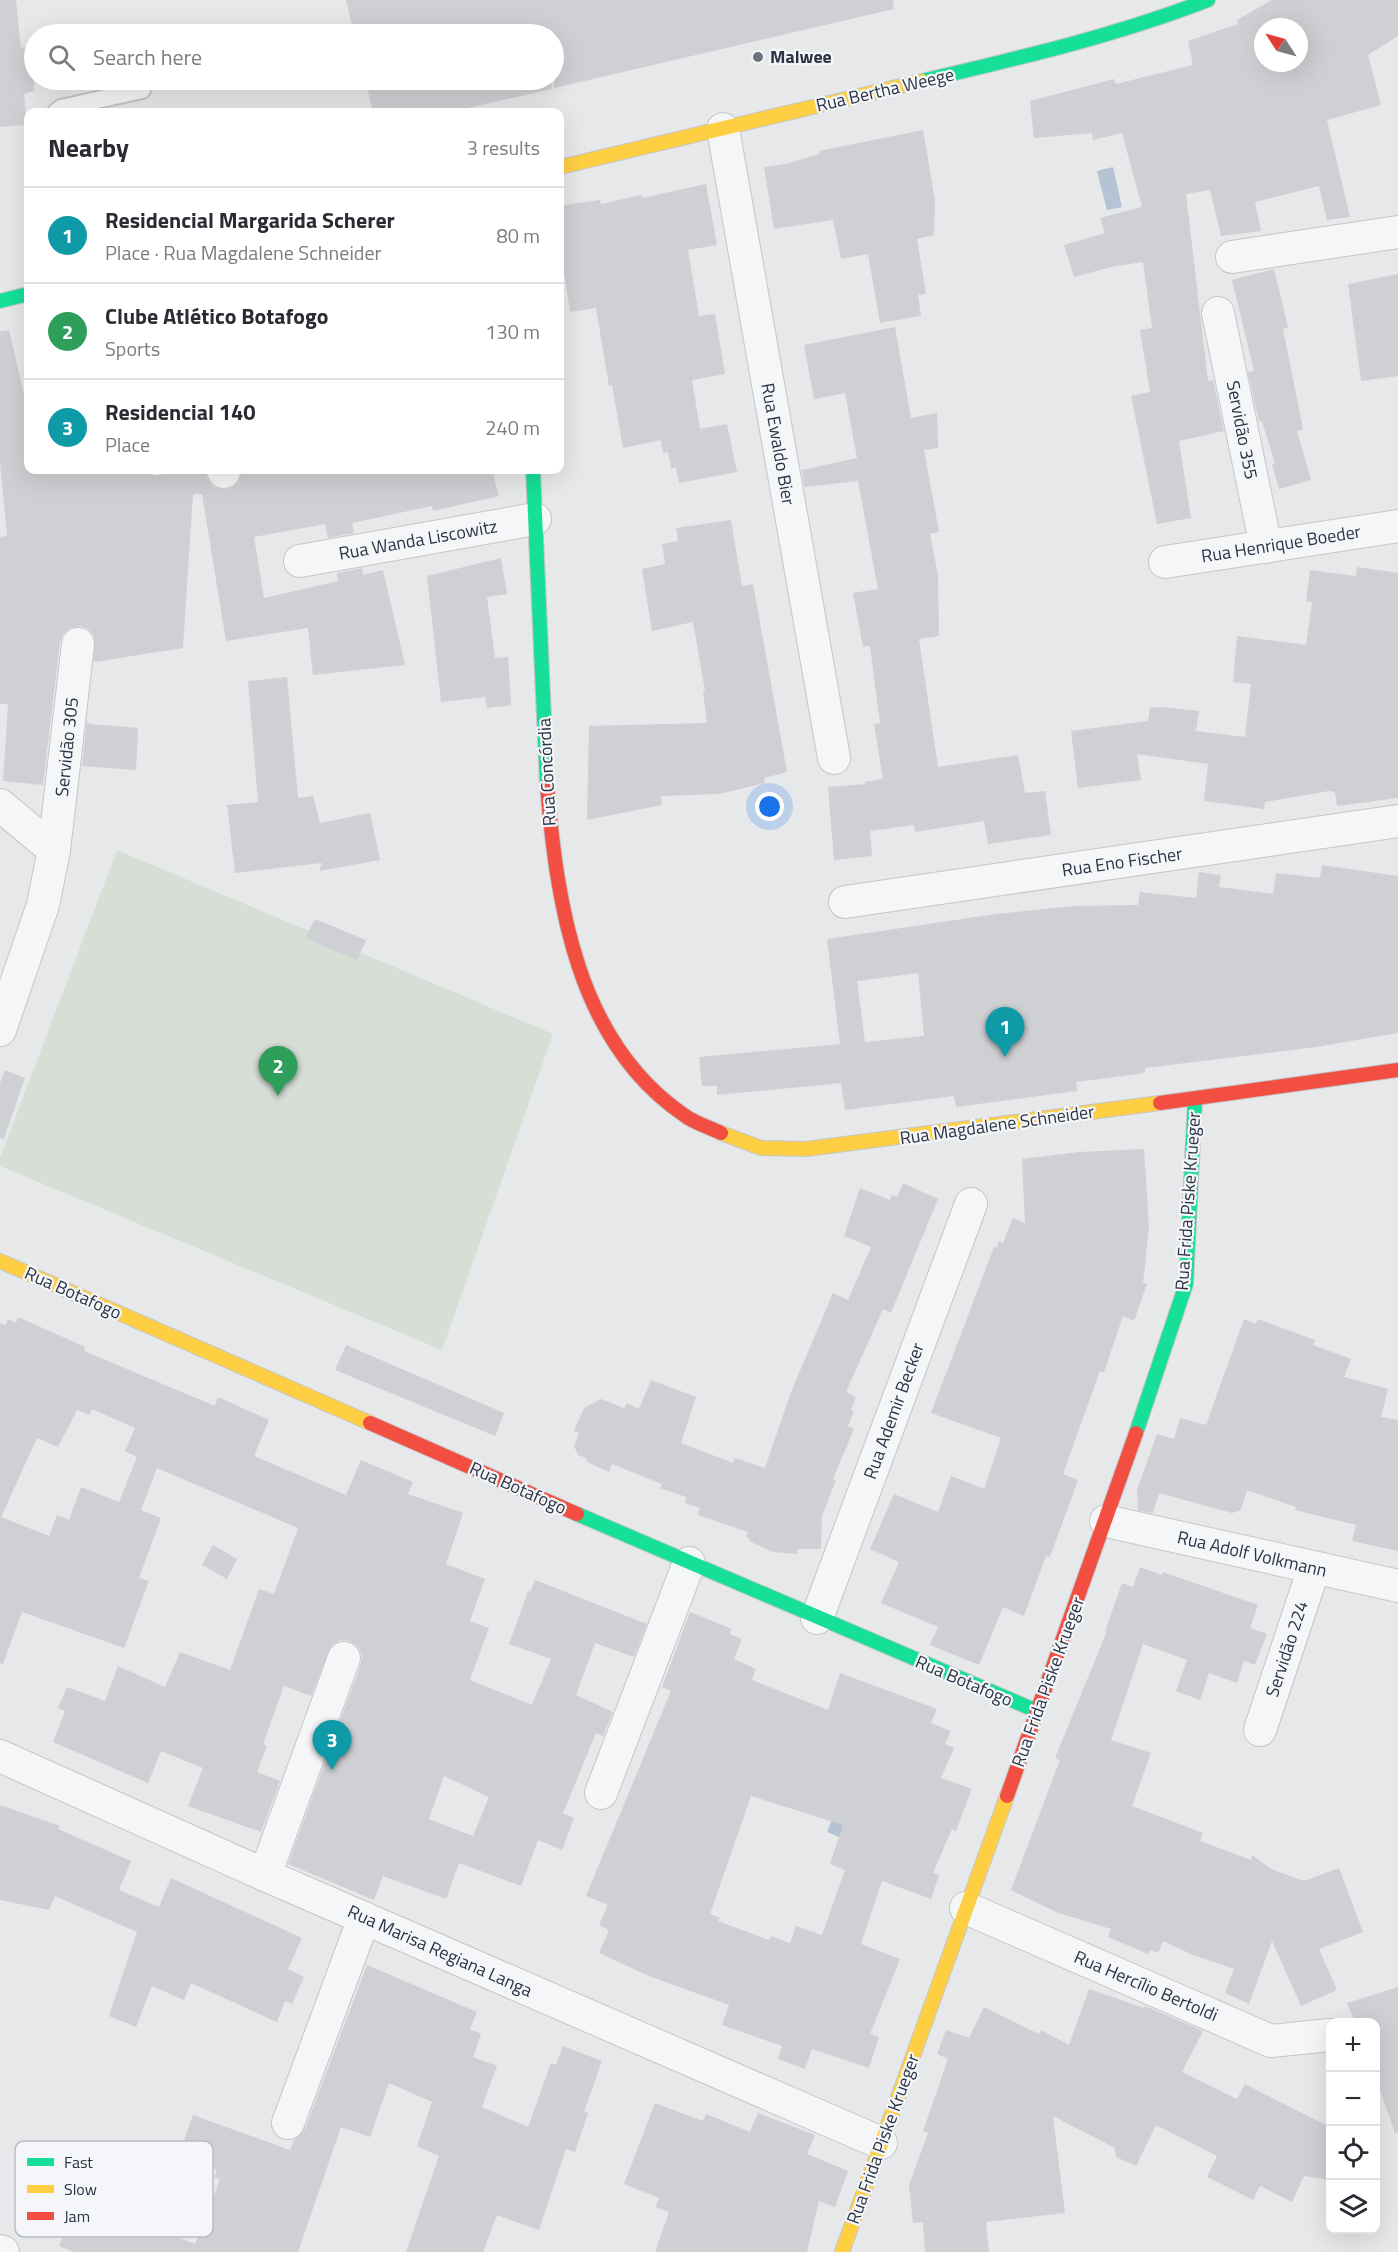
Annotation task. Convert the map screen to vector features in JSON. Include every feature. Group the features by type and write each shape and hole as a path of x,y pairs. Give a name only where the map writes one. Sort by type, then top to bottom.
{"street":[{"name":"Rua Bertha Weege","path":"564,166 1098,39 1208,0"},
{"name":"Rua Ewaldo Bier","path":"723,129 834,758"},
{"path":"1232,257 1398,232"},
{"path":"0,301 24,295"},
{"name":"Servidão 355","path":"1218,313 1266,547"},
{"name":"Rua Concórdia","path":"533,474 548,822 556,878 575,956 588,996 608,1036 624,1060"},
{"name":"Rua Wanda Liscowitz","path":"300,561 535,519"},
{"name":"Rua Henrique Boeder","path":"1165,562 1398,526"},
{"name":"Servidão 305","path":"0,1030 42,905 54,850 78,644"},
{"path":"0,805 54,850"},
{"name":"Rua Eno Fischer","path":"845,902 1398,820"},
{"name":"Rua Magdalene Schneider","path":"624,1060 653,1094 699,1126 750,1146 802,1150 1398,1070"},
{"name":"Rua Frida Piske Krueger","path":"842,2252 1106,1521 1186,1284 1195,1099"},
{"name":"Rua Ademir Becker","path":"817,1618 971,1204"},
{"name":"Rua Botafogo","path":"0,1261 688,1563 1037,1712"},
{"name":"Rua Adolf Volkmann","path":"1106,1521 1398,1586"},
{"path":"601,1793 688,1563"},
{"name":"Servidão 224","path":"1260,1730 1314,1568"},
{"path":"265,1875 344,1658"},
{"name":"Rua Marisa Regiana Langa","path":"2,1763 880,2143"},
{"name":"Rua Hercílio Bertoldi","path":"966,1908 1271,2041 1326,2035"},
{"path":"288,2123 364,1918"}],"lane":[{"path":"61,108 142,90"}],"shaded area":[{"path":"117,850 553,1034 442,1350 0,1166 0,1158"}],"water":[{"path":"1113,167 1122,207 1107,210 1097,171"},
{"path":"862,1799 839,1837 827,1832 832,1820"}],"building":[{"path":"0,0 16,0 21,48 24,47 24,90 34,91 24,94 24,125 0,127"},
{"path":"346,0 893,0 894,9 564,86 564,24 352,24"},
{"path":"1272,0 1398,0 1398,36 1368,55 1381,105 1327,120 1350,217 1327,220 1319,186 1255,202 1261,231 1221,236 1210,190 1186,194 1208,381 1213,380 1224,431 1179,441 1191,518 1157,524 1131,396 1150,392 1140,330 1152,328 1143,262 1111,267 1074,277 1064,245 1105,233 1100,218 1142,207 1122,133 1093,140 1092,133 1034,138 1030,101 1114,79 1116,84 1193,65 1188,41 1238,24 1237,20"},
{"path":"368,90 548,90 468,108 372,108"},
{"path":"923,130 935,200 934,235 917,239 926,294 918,295 921,316 880,323 868,254 841,259 833,220 774,229 764,167 785,164 820,154 819,151"},
{"path":"706,184 717,245 688,250 699,316 715,314 725,374 692,380 700,429 727,424 737,472 679,483 676,468 671,468 668,452 663,453 661,440 623,448 612,385 609,386 596,308 570,312 564,272 564,205 600,200 601,204 641,195 642,198"},
{"path":"1274,269 1288,327 1283,329 1303,429 1297,431 1311,480 1279,489 1272,465 1275,464 1262,421 1259,422 1248,372 1254,371 1232,280"},
{"path":"1398,274 1398,376 1361,381 1348,284"},
{"path":"895,327 911,418 937,413 938,448 924,450 939,532 930,534 938,575 939,636 919,639 938,767 1018,755 1025,793 1045,791 1051,835 988,844 984,821 915,832 914,825 870,831 872,856 834,860 828,787 866,784 864,782 883,779 874,724 880,723 870,646 863,647 853,593 878,589 858,481 804,487 802,470 857,458 845,393 814,399 804,345"},
{"path":"9,330 24,394 24,474 153,474 153,476 206,474 214,487 224,490 239,482 240,474 493,474 499,496 433,511 432,506 352,523 354,533 328,538 325,524 254,537 264,598 338,581 337,573 362,568 363,575 383,570 405,665 313,675 308,628 226,641 202,494 193,494 183,648 94,662 94,636 88,629 81,626 70,628 63,634 60,642 43,785 3,781 8,704 0,704 0,537 7,536 0,463 0,331"},
{"path":"731,520 742,586 753,584 787,772 764,778 765,783 719,794 661,796 662,805 587,820 589,726 707,723 703,691 705,691 693,622 652,631 642,569 665,564 662,544 678,541 676,528"},
{"path":"501,558 507,594 487,597 495,658 508,657 511,705 487,708 485,697 441,702 427,576"},
{"path":"1357,567 1398,573 1398,798 1337,806 1335,792 1329,791 1265,802 1264,809 1204,801 1208,764 1137,754 1141,780 1078,788 1071,731 1148,721 1150,708 1162,707 1199,711 1196,731 1245,737 1251,684 1233,682 1237,636 1306,645 1312,602 1306,601 1310,570 1356,576"},
{"path":"287,677 298,798 313,796 320,823 370,813 380,860 319,871 322,863 235,873 227,805 258,802 248,681"},
{"path":"87,720 89,724 138,728 136,770 82,766"},
{"path":"1322,865 1398,876 1398,1033 1316,1047 1145,1068 1145,1073 1076,1082 1077,1091 956,1107 954,1096 845,1110 841,1083 717,1095 717,1086 702,1086 699,1057 840,1044 827,939 996,914 1073,906 1138,905 1140,892 1196,898 1199,872 1221,875 1219,887 1273,894 1276,873 1320,878","holes":["918,973 924,1036 865,1042 857,981"]},
{"path":"315,919 366,940 357,960 305,938"},
{"path":"5,1070 25,1078 4,1139 0,1138 0,1083"},
{"path":"1144,1149 1149,1227 1143,1283 1147,1284 1134,1321 1123,1316 1104,1372 1100,1371 1063,1474 1078,1480 1050,1557 1046,1556 1024,1616 1003,1607 979,1665 930,1645 938,1627 881,1603 899,1562 870,1549 894,1494 938,1512 951,1476 984,1489 1001,1438 931,1413 994,1247 997,1248 999,1241 1003,1243 1013,1218 1025,1223 1022,1159 1079,1152"},
{"path":"903,1183 938,1199 891,1313 883,1309 846,1392 856,1397 848,1426 854,1429 833,1479 836,1480 822,1516 821,1549 797,1549 797,1554 773,1552 749,1541 750,1539 746,1537 748,1532 698,1515 700,1508 685,1503 686,1497 660,1488 662,1484 612,1464 609,1472 587,1462 586,1458 578,1455 574,1446 579,1433 574,1431 584,1408 601,1399 624,1408 627,1403 639,1409 651,1380 696,1397 681,1443 733,1463 735,1458 765,1468 791,1392 833,1293 848,1300 871,1247 844,1236 860,1188 890,1200 892,1195 897,1197"},
{"path":"18,1317 85,1347 84,1351 215,1406 218,1397 269,1420 254,1456 346,1495 361,1460 413,1482 408,1494 463,1513 446,1564 485,1579 470,1621 489,1628 470,1680 532,1705 551,1659 509,1644 528,1591 530,1592 535,1580 647,1624 634,1657 595,1643 576,1695 613,1712 603,1736 596,1733 563,1813 574,1818 562,1850 538,1840 521,1886 459,1863 446,1899 383,1876 374,1900 288,1864 361,1664 362,1655 358,1647 350,1641 340,1640 332,1645 311,1696 284,1686 263,1744 267,1746 257,1772 280,1781 261,1832 188,1806 203,1768 161,1751 148,1783 53,1742 65,1711 58,1708 67,1687 105,1701 118,1666 165,1687 180,1652 230,1670 259,1589 274,1594 298,1528 157,1468 141,1510 161,1518 139,1578 149,1581 124,1648 22,1612 3,1664 0,1663 0,1323 6,1325 8,1319 16,1323","holes":["92,1409 135,1428 125,1451 137,1457 119,1502 81,1487 69,1520 57,1515 49,1536 1,1517 37,1438 58,1447 77,1410 90,1415","444,1776 489,1797 473,1836 429,1819"]},
{"path":"1244,1319 1256,1324 1258,1319 1315,1340 1313,1345 1351,1359 1344,1377 1388,1389 1381,1417 1398,1420 1398,1551 1352,1541 1356,1525 1295,1510 1296,1507 1247,1490 1241,1510 1232,1513 1159,1493 1153,1513 1138,1510 1137,1490 1157,1434 1174,1439 1180,1418 1206,1425"},
{"path":"346,1345 504,1413 495,1436 335,1370"},
{"path":"213,1545 237,1559 227,1579 202,1565"},
{"path":"1140,1567 1162,1575 1163,1572 1258,1605 1250,1628 1267,1634 1255,1665 1244,1661 1237,1683 1209,1673 1200,1700 1176,1691 1187,1660 1143,1644 1111,1740 1151,1753 1132,1806 1203,1833 1200,1841 1251,1860 1252,1855 1271,1869 1304,1881 1339,1868 1363,1932 1319,1949 1337,1990 1301,2006 1272,1941 1249,2004 1225,1993 1234,1969 1193,1955 1163,1941 1158,1953 1150,1950 1148,1954 1108,1937 1111,1929 1056,1912 1011,1890 1060,1760 1055,1758 1107,1631 1105,1631 1122,1583 1133,1587"},
{"path":"690,1612 732,1629 730,1634 742,1639 734,1659 756,1669 752,1680 828,1710 840,1673 937,1709 931,1723 951,1731 945,1744 954,1748 941,1778 972,1789 956,1831 952,1829 933,1873 939,1875 931,1899 882,1881 861,1944 900,1959 870,2034 879,2037 869,2068 812,2049 805,2069 778,2059 782,2046 722,2025 729,2005 649,1976 599,1953 609,1930 599,1925 608,1905 586,1896 671,1691 662,1687","holes":["751,1796 843,1825 830,1864 845,1870 822,1935 796,1926 790,1943 771,1936 769,1940 718,1921 720,1918 710,1914"]},
{"path":"0,1805 60,1826 58,1829 131,1861 119,1890 159,1907 171,1878 302,1938 288,1969 304,1977 292,2004 285,2001 277,2022 191,1983 184,2000 152,1986 136,2027 109,2016 137,1932 55,1896 49,1910 0,1900"},
{"path":"367,1965 477,2012 470,2029 481,2034 473,2057 497,2066 482,2107 528,2127 551,2063 556,2065 563,2046 602,2061 584,2112 588,2113 575,2152 566,2149 539,2230 497,2215 483,2252 406,2252 439,2156 417,2146 432,2102 389,2083 370,2137 341,2127 298,2252 74,2252 59,2246 62,2237 177,2237 195,2244 198,2237 213,2237 213,2197 220,2179 214,2177 217,2169 213,2169 213,2141 184,2141 193,2115 290,2150 294,2140 305,2129"},
{"path":"1398,1987 1398,2133 1395,2133 1380,2090 1380,2018 1353,2018 1347,2003"},
{"path":"1089,1989 1144,2008 1145,2006 1203,2031 1182,2072 1237,2099 1245,2084 1326,2125 1326,2179 1304,2176 1292,2202 1260,2186 1253,2200 1207,2177 1217,2156 1156,2125 1136,2166 1116,2157 1115,2148 1053,2116 1065,2213 986,2222 989,2252 925,2252 923,2222 913,2223 909,2185 928,2133 923,2131 948,2059 937,2054 946,2030 969,2038 984,2007 1039,2034 1041,2030 1069,2045"},
{"path":"655,2103 703,2121 706,2114 750,2132 758,2113 815,2135 807,2154 848,2171 835,2207 819,2201 807,2252 655,2252 669,2212 655,2207 659,2198 624,2184"}],"traffic: fast":[{"path":"922,81 1031,55 1138,25 1208,0"},
{"path":"0,301 24,295"},
{"path":"533,474 547,785"},
{"path":"1136,1433 1186,1284 1195,1099"},
{"path":"577,1514 1037,1711"}],"traffic: slow":[{"path":"564,166 922,81"},
{"path":"721,1133 761,1148 806,1149 1160,1103"},
{"path":"0,1261 370,1423"},
{"path":"842,2252 1007,1796"}],"traffic: jam":[{"path":"547,785 551,831 567,923 579,968 596,1010 619,1050 648,1085 688,1118 721,1133"},
{"path":"1160,1103 1398,1070"},
{"path":"370,1423 577,1514"},
{"path":"1007,1796 1136,1433"}],"place":[{"name":"Malwee","path":"758,57"},
{"name":"Residencial Margarida Scherer","path":"1005,1057"},
{"name":"Clube Atlético Botafogo","path":"278,1096"},
{"name":"Residencial 140","path":"332,1770"}]}
